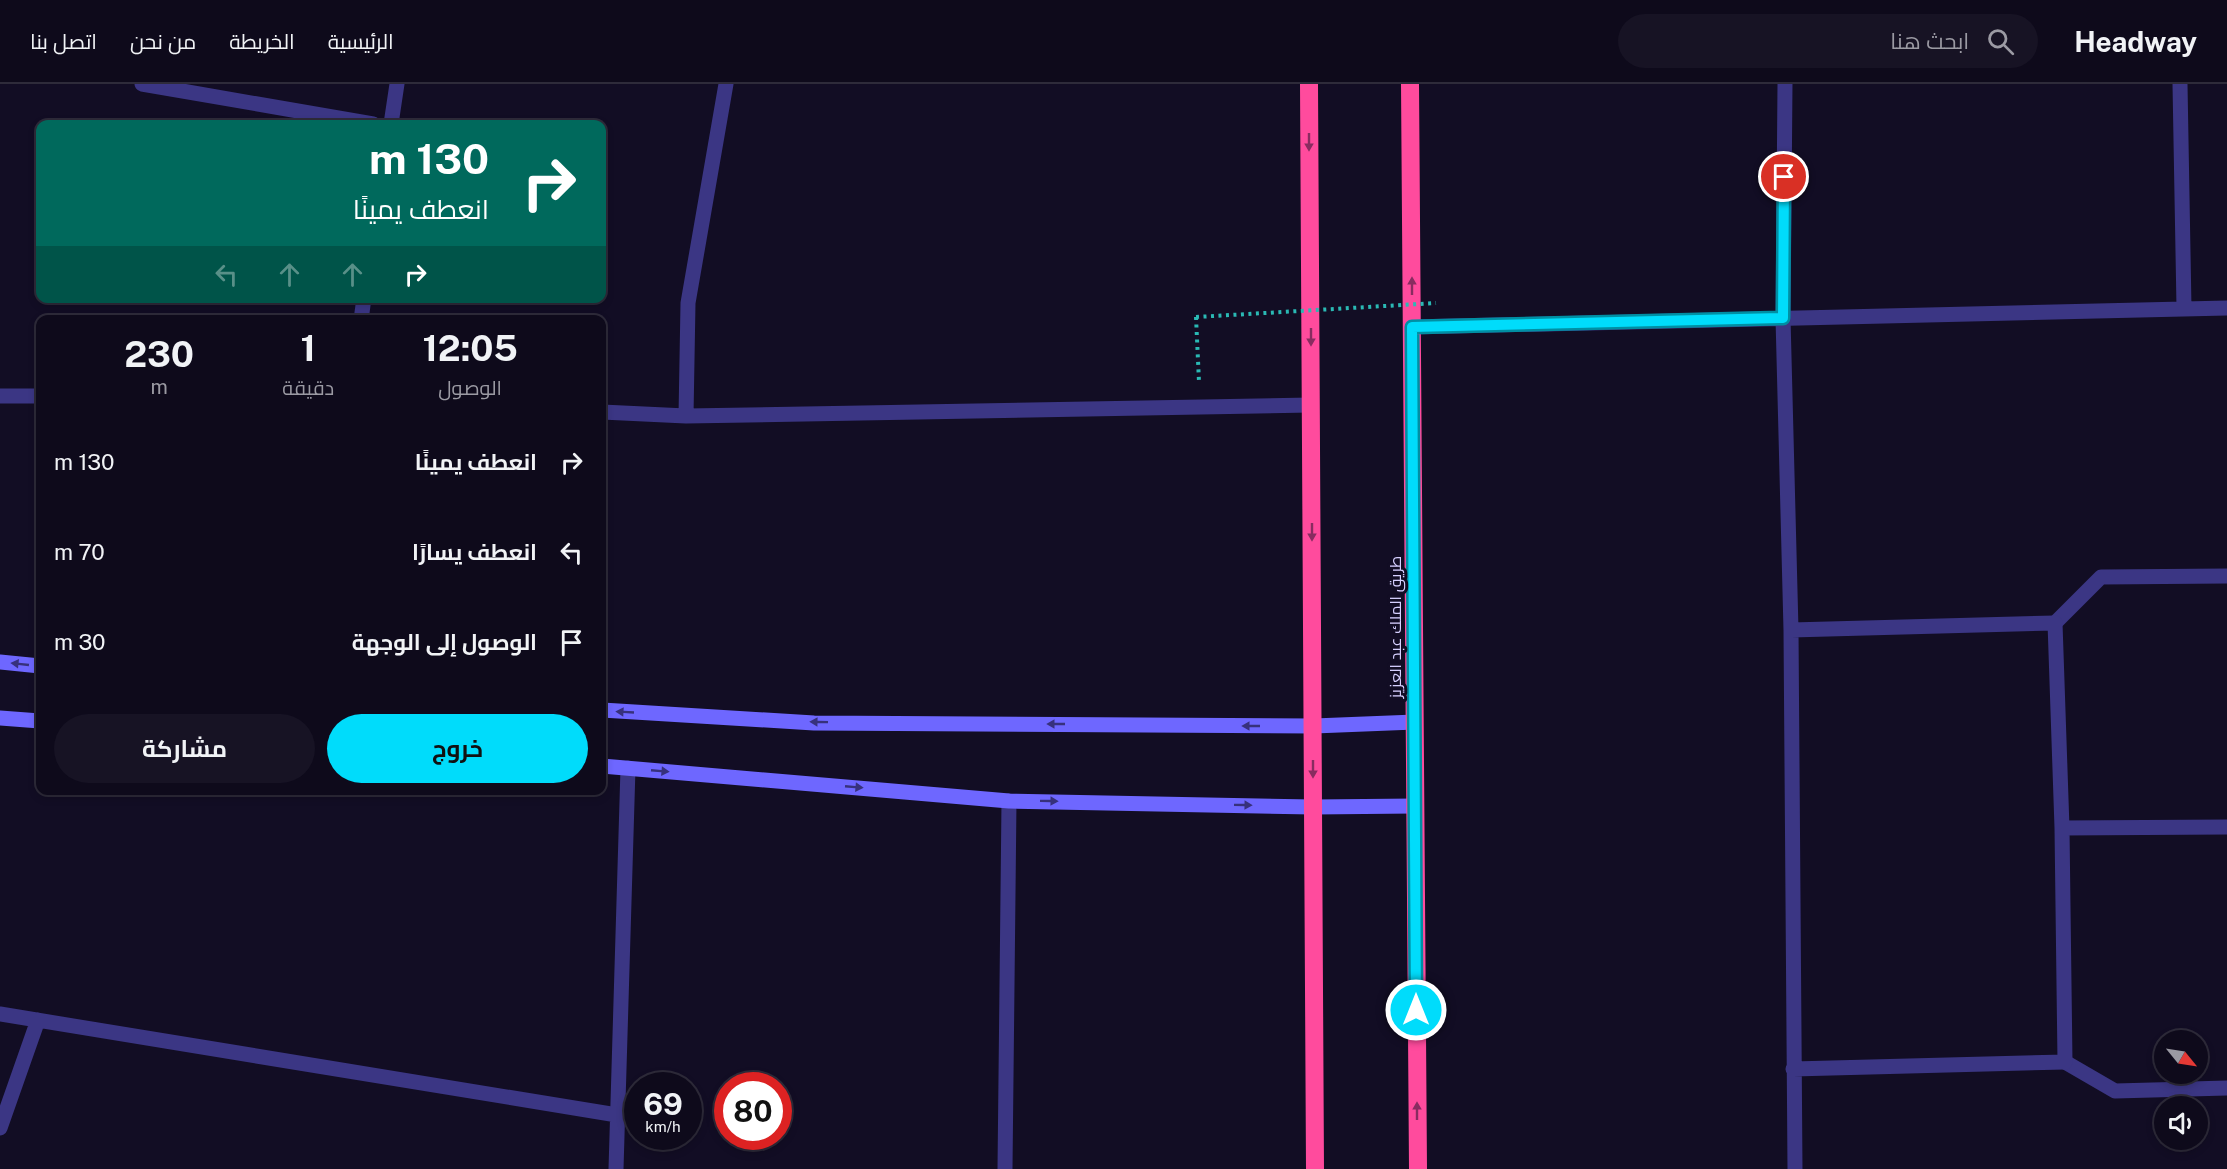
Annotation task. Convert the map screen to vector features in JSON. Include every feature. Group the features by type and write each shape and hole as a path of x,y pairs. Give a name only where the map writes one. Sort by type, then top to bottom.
{"highway":[{"path":"1309,84 1315,1169"},
{"name":"طريق الملك عبد العزيز","path":"1410,84 1418,1169"}],"street":[{"path":"142,84 351,120"},
{"path":"392,120 397,84"},
{"path":"686,416 688,303 726,84"},
{"path":"1785,84 1783,318 1791,630 1794,1169"},
{"path":"2180,84 2184,308"},
{"path":"1412,327 2227,308"},
{"path":"0,396 36,396"},
{"path":"606,412 686,416 1311,405"},
{"path":"1791,630 2055,623 2101,577 2227,576"},
{"path":"2055,623 2062,828 2065,1062"},
{"path":"0,662 36,666"},
{"path":"606,710 814,723 1314,726 1415,722"},
{"path":"0,718 36,721"},
{"path":"606,766 1009,801 1313,807 1415,806"},
{"path":"616,1169 628,768"},
{"path":"1005,1169 1009,801"},
{"path":"2062,828 2227,826"},
{"path":"0,1014 617,1115"},
{"path":"0,1128 38,1020"},
{"path":"1793,1069 2065,1062 2115,1091 2227,1088"}],"path":[{"path":"1199,407 1196,317 1436,303"}],"route":[{"path":"1416,1010 1412,327 1783,318 1784,177"}]}
